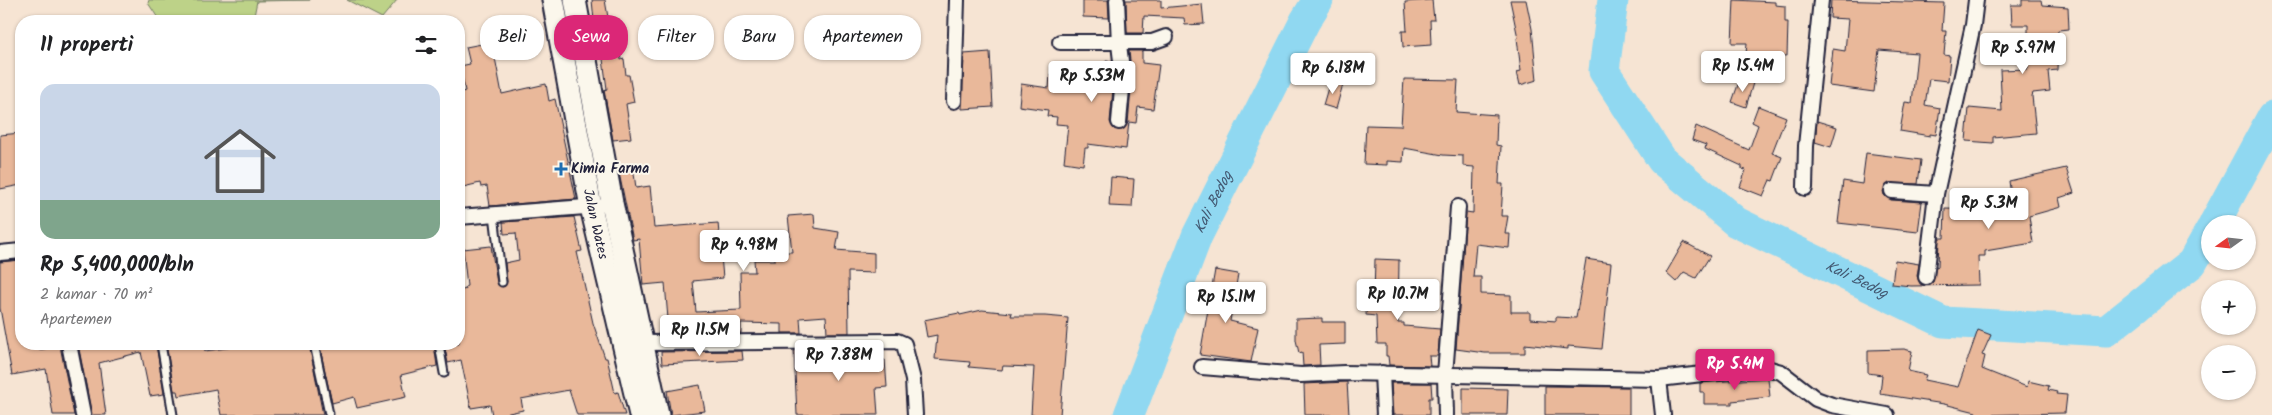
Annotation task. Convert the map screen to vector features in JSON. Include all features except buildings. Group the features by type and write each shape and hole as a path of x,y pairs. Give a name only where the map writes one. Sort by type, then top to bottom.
{"main road":[{"name":"Jalan Wates","path":"553,0 591,207 640,415"},
{"name":"Jalan Wates","path":"575,0 612,203 658,415"}],"street":[{"path":"954,101 956,0"},
{"path":"1117,0 1123,78 1119,122"},
{"path":"1805,188 1806,146 1821,0"},
{"path":"1926,277 1936,194 1973,25 1976,0"},
{"path":"1060,42 1119,44 1152,42 1166,37"},
{"path":"1892,190 1936,194"},
{"path":"465,216 591,207 612,203"},
{"path":"1446,415 1445,375 1458,207"},
{"path":"0,253 15,252"},
{"path":"643,342 897,341 904,344 913,380 915,415"},
{"path":"70,350 83,415"},
{"path":"1202,366 1301,375 1382,373 1659,379 1763,367 1781,372 1816,399 1887,415"},
{"path":"1382,373 1384,415"},
{"path":"1659,379 1663,415"}],"lane":[{"path":"494,214 502,282"},
{"path":"162,350 173,415"},
{"path":"315,350 329,414"},
{"path":"440,350 444,373"}],"green space":[{"path":"149,0 310,0 257,1 254,15 156,15 148,3"},
{"path":"347,0 397,0 384,15 376,15"}],"waterway":[{"name":"Kali Bedog","path":"1129,415 1197,236 1305,21 1318,0"},
{"name":"Kali Bedog","path":"1613,0 1604,71 1662,160 1736,222 1943,322 2106,331 2192,263 2201,247"},
{"name":"Kali Bedog","path":"2219,215 2272,117"}],"place":[{"name":"Kimia Farma","path":"561,169"}]}
